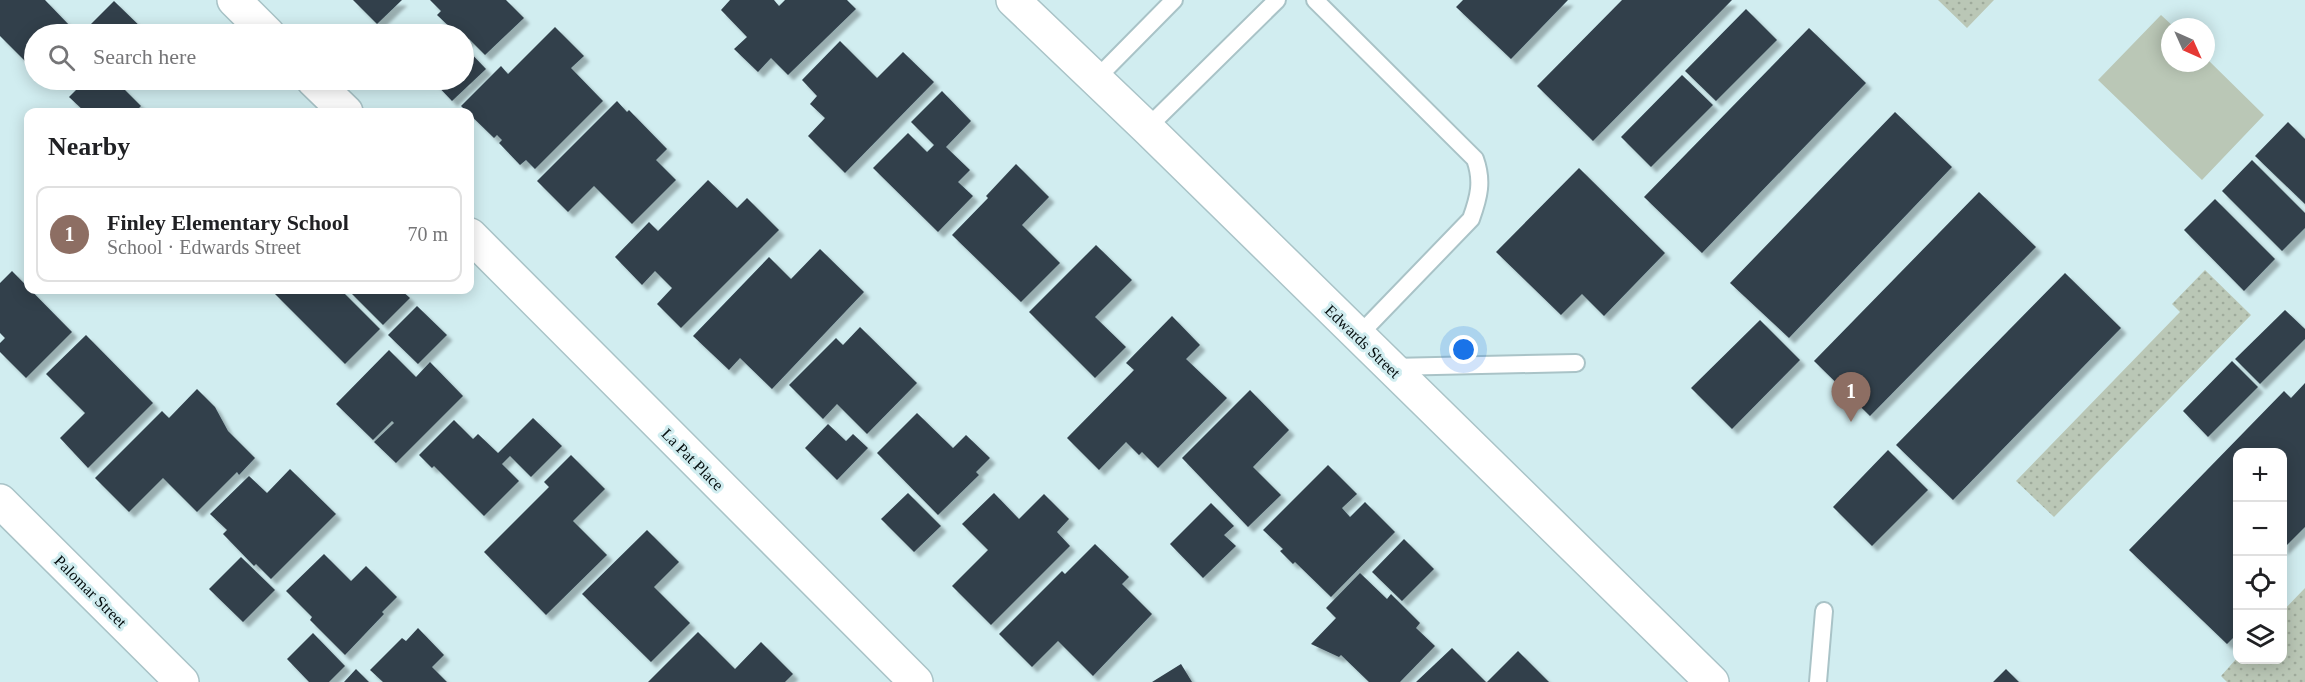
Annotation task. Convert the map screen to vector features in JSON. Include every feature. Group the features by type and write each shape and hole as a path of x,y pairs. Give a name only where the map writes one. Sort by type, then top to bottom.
{"street":[{"path":"234,0 258,24"},
{"name":"Edwards Street","path":"1013,0 1147,128 1712,682"},
{"path":"323,90 342,108"},
{"name":"La Pat Place","path":"474,240 916,682"},
{"name":"Palomar Street","path":"0,501 182,682"}],"lane":[{"path":"1095,80 1174,0"},
{"path":"1147,128 1276,0"},
{"path":"1315,0 1475,159 1480,173 1478,201 1471,219 1358,336"},
{"path":"1390,367 1576,363"},
{"path":"1818,682 1824,611"}],"green space":[{"path":"1938,0 1994,0 1967,28"},
{"path":"2161,15 2164,18 2161,18 2161,72 2215,72 2215,67 2264,115 2202,180 2098,80"},
{"path":"2205,270 2251,315 2054,517 2016,481 2180,312 2172,304"},
{"path":"2305,588 2305,682 2227,682 2221,676 2233,662 2287,664 2287,607"}],"building":[{"path":"0,0 45,0 68,24 24,24 24,60 0,36"},
{"path":"353,0 402,0 377,24"},
{"path":"430,0 506,0 524,18 485,55 474,44 474,24 446,24 437,15 441,11"},
{"path":"730,0 774,0 779,6 785,0 847,0 856,9 788,75 771,58 758,72 734,49 747,37 721,10"},
{"path":"1463,0 1568,0 1511,59 1456,7"},
{"path":"1622,0 1732,0 1593,141 1537,86"},
{"path":"114,1 138,24 91,24"},
{"path":"1746,9 1777,40 1716,101 1685,71"},
{"path":"555,27 584,56 571,68 603,101 535,169 526,160 520,165 499,143 502,140 497,135 494,138 474,119 474,108 461,106 501,66 508,74"},
{"path":"1809,28 1866,83 1702,253 1644,197"},
{"path":"840,41 877,78 903,52 934,82 845,173 808,136 825,118 810,104 817,96 802,80"},
{"path":"474,56 486,69 474,80"},
{"path":"1682,75 1713,105 1651,167 1621,137"},
{"path":"76,90 125,90 141,106 139,108 81,108 69,97"},
{"path":"442,90 464,90 452,101"},
{"path":"942,91 971,121 946,147 970,170 958,182 973,196 938,232 873,168 908,133 927,152 934,145 911,122"},
{"path":"617,101 627,112 629,110 667,149 656,160 676,180 632,224 594,186 568,212 537,181"},
{"path":"1895,112 1952,167 1789,338 1730,283"},
{"path":"2288,122 2305,139 2305,204 2255,156"},
{"path":"2252,160 2305,213 2305,228 2282,251 2222,191"},
{"path":"1016,164 1049,197 1022,225 1060,263 1021,302 952,235 988,198 986,196"},
{"path":"1579,168 1665,253 1604,316 1582,294 1561,315 1496,252"},
{"path":"708,180 737,208 747,198 779,230 681,328 657,304 672,288 655,271 642,285 615,257 649,222 658,231"},
{"path":"1979,192 2036,247 1870,416 1814,361"},
{"path":"2215,199 2275,259 2244,291 2184,230"},
{"path":"1096,245 1132,280 1095,317 1126,347 1095,378 1029,312"},
{"path":"820,249 864,292 772,389 740,358 729,370 693,336 769,257 791,279"},
{"path":"12,271 24,283 24,294 35,294 72,332 26,378 0,352 0,343 5,338 0,333 0,283"},
{"path":"2065,273 2121,328 1953,500 1896,445"},
{"path":"275,294 345,294 380,329 345,364"},
{"path":"352,294 406,294 410,298 383,325"},
{"path":"417,306 447,335 418,364 388,335"},
{"path":"2285,310 2305,329 2305,339 2260,384 2235,359"},
{"path":"1172,316 1200,345 1186,359 1227,398 1158,468 1142,452 1139,455 1126,442 1099,470 1067,438 1134,370 1126,363"},
{"path":"1760,320 1800,360 1732,429 1691,388"},
{"path":"860,327 917,383 867,434 837,404 823,419 789,385 836,338 843,345"},
{"path":"86,335 153,403 88,468 60,438 85,413 46,374"},
{"path":"389,350 416,377 430,362 463,396 396,463 374,442 394,423 392,421 373,440 336,404"},
{"path":"2232,361 2258,387 2208,437 2183,411"},
{"path":"2305,383 2305,527 2287,545 2287,448 2233,448 2233,638 2227,644 2129,550 2284,391 2291,398"},
{"path":"197,389 215,407 228,431 255,458 239,475 237,472 197,512 163,478 129,512 95,478 162,411 169,418"},
{"path":"1250,390 1289,430 1253,467 1281,495 1248,527 1182,458"},
{"path":"917,413 953,448 966,435 990,458 976,472 979,475 938,515 877,453"},
{"path":"533,418 562,446 531,477 510,456 502,464 519,481 484,516 434,466 432,468 419,455 454,420 473,439 478,434 498,453"},
{"path":"828,424 846,441 853,434 868,448 837,480 805,448"},
{"path":"1888,450 1928,490 1872,546 1833,507"},
{"path":"571,455 605,489 573,521 607,555 546,615 484,552 549,487 544,482"},
{"path":"1328,465 1357,494 1342,508 1350,517 1365,502 1395,532 1331,597 1295,562 1293,564 1280,551 1283,549 1263,530"},
{"path":"290,469 336,514 271,579 256,564 254,566 223,534 227,530 210,514 249,476 267,493"},
{"path":"908,493 941,526 914,552 881,519"},
{"path":"994,493 1019,519 1044,494 1069,519 1057,532 1070,546 991,625 952,586 988,550 962,524"},
{"path":"1211,503 1234,526 1224,535 1236,546 1203,578 1170,544"},
{"path":"647,530 679,562 654,587 690,623 651,662 582,594"},
{"path":"1404,539 1434,569 1402,601 1372,572"},
{"path":"1095,544 1129,577 1122,584 1152,614 1093,676 1058,641 1032,667 999,634 1062,571 1065,574"},
{"path":"324,554 351,581 366,566 397,597 345,655 310,620 312,617 286,591"},
{"path":"241,557 275,590 243,622 209,589"},
{"path":"1360,573 1387,599 1391,594 1420,623 1416,628 1435,646 1400,682 1369,682 1341,655 1339,657 1311,644 1336,618 1326,608"},
{"path":"418,628 444,655 432,667 447,682 383,682 370,670 402,638 406,641"},
{"path":"698,632 735,669 761,642 793,674 785,682 648,682"},
{"path":"313,633 345,666 329,682 309,682 287,659"},
{"path":"1452,648 1486,682 1416,682"},
{"path":"1518,651 1549,682 1487,682"},
{"path":"1181,664 1192,682 1152,682"},
{"path":"356,669 369,682 344,682"},
{"path":"2006,669 2019,682 1993,682"}],"place":[{"name":"Finley Elementary School","path":"1851,422"}]}
